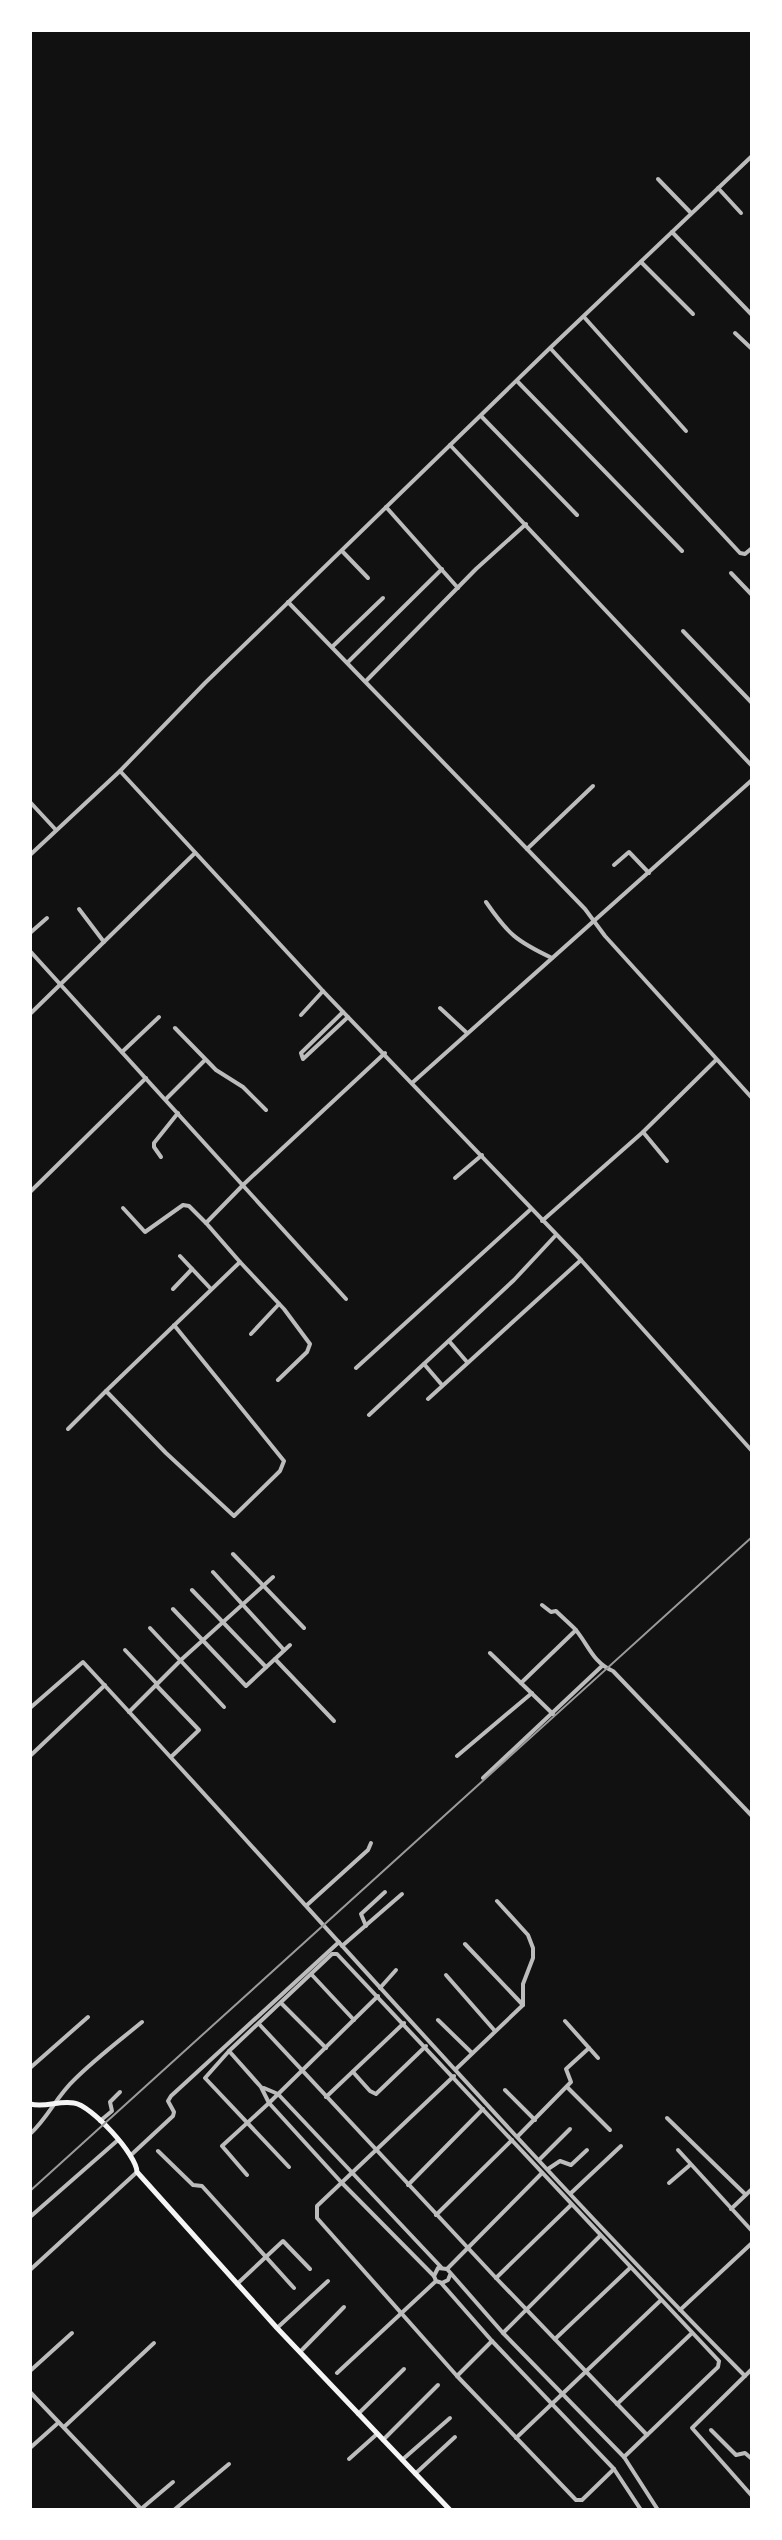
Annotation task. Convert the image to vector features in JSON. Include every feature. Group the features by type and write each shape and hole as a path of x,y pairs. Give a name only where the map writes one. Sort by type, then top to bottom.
{"main road":[{"path":"30,2104 81,2104 100,2121 131,2155 137,2164 137,2172 237,2284 450,2510"}],"street":[{"path":"30,855 120,771 341,550 752,156"},
{"path":"658,179 691,213"},
{"path":"718,188 741,213"},
{"path":"672,232 752,315"},
{"path":"641,262 693,314"},
{"path":"584,317 686,431"},
{"path":"735,333 752,349"},
{"path":"550,348 744,555 752,548"},
{"path":"517,381 682,551"},
{"path":"481,416 577,515"},
{"path":"450,445 752,766"},
{"path":"386,507 458,588"},
{"path":"366,681 526,524"},
{"path":"341,550 368,578"},
{"path":"348,662 442,569"},
{"path":"731,573 752,595"},
{"path":"332,647 383,598"},
{"path":"288,602 595,921 605,936 752,1098"},
{"path":"683,631 752,703"},
{"path":"120,771 323,991 581,1260 752,1451"},
{"path":"412,1083 752,780"},
{"path":"527,849 593,786"},
{"path":"30,802 56,830"},
{"path":"614,865 629,852 649,873"},
{"path":"30,1014 195,853"},
{"path":"486,902 505,930 517,941 552,958"},
{"path":"79,909 104,942"},
{"path":"30,933 47,918"},
{"path":"30,951 346,1299"},
{"path":"301,1015 323,991"},
{"path":"440,1008 467,1033"},
{"path":"343,1012 301,1053 303,1059 348,1017"},
{"path":"122,1052 159,1017"},
{"path":"175,1028 205,1060 223,1076 243,1087 266,1110"},
{"path":"206,1223 385,1053"},
{"path":"542,1221 643,1132 717,1059"},
{"path":"166,1099 205,1060"},
{"path":"30,1192 146,1078"},
{"path":"161,1157 154,1143 178,1113"},
{"path":"643,1132 667,1161"},
{"path":"455,1178 482,1155"},
{"path":"123,1208 147,1233 185,1204 279,1304 308,1340 310,1347 278,1380"},
{"path":"356,1368 531,1209"},
{"path":"369,1415 556,1235"},
{"path":"180,1256 211,1289"},
{"path":"428,1399 581,1260"},
{"path":"68,1429 240,1262"},
{"path":"173,1289 192,1269"},
{"path":"251,1334 279,1304"},
{"path":"106,1391 228,1512 234,1516 241,1512 280,1471 284,1461 174,1325"},
{"path":"449,1341 467,1362"},
{"path":"424,1364 442,1385"},
{"path":"233,1554 304,1628"},
{"path":"213,1572 284,1650"},
{"path":"129,1712 273,1577"},
{"path":"192,1590 266,1667"},
{"path":"542,1605 551,1612 556,1611 576,1630 602,1666 612,1670 752,1816"},
{"path":"173,1609 246,1686 290,1645"},
{"path":"150,1628 224,1707"},
{"path":"521,1683 576,1630"},
{"path":"125,1650 199,1730 171,1757"},
{"path":"490,1653 553,1714"},
{"path":"275,1659 334,1721"},
{"path":"30,1708 83,1662 380,1988 745,2376"},
{"path":"483,1778 602,1666"},
{"path":"30,1756 105,1685"},
{"path":"457,1756 532,1693"},
{"path":"307,1905 368,1850 371,1843"},
{"path":"366,1926 361,1914 385,1892"},
{"path":"131,2155 173,2116 174,2111 168,2101 171,2096 340,1944 402,1894"},
{"path":"456,2069 523,2005 523,1984 533,1958 533,1948 528,1935 497,1901"},
{"path":"465,1944 523,2005"},
{"path":"289,2167 206,2079 207,2073 332,1954 339,1954 718,2360 719,2366 624,2457"},
{"path":"380,1988 396,1970"},
{"path":"312,1975 354,2020"},
{"path":"446,1975 495,2031"},
{"path":"247,2175 222,2147 378,1996"},
{"path":"281,2003 326,2048"},
{"path":"30,2068 88,2017"},
{"path":"438,2020 472,2053"},
{"path":"565,2021 598,2058"},
{"path":"30,2134 45,2120 52,2106 73,2081 142,2022"},
{"path":"326,2097 404,2023"},
{"path":"259,2024 585,2373 647,2435"},
{"path":"353,2072 376,2094 426,2046"},
{"path":"518,2136 567,2087 571,2080 566,2069 589,2048"},
{"path":"229,2051 261,2087 269,2103 341,2182 614,2469 641,2510"},
{"path":"454,2076 317,2206 317,2218 457,2376 577,2501 614,2469"},
{"path":"261,2087 278,2094 624,2457 658,2510"},
{"path":"567,2087 610,2130"},
{"path":"505,2090 535,2120"},
{"path":"100,2121 112,2111 110,2102 120,2092"},
{"path":"408,2185 483,2109"},
{"path":"667,2118 745,2194"},
{"path":"540,2159 570,2129"},
{"path":"30,2217 118,2140"},
{"path":"436,2215 512,2140"},
{"path":"571,2193 621,2146"},
{"path":"548,2169 560,2161 571,2165 587,2150"},
{"path":"678,2150 752,2231"},
{"path":"158,2151 193,2185 202,2186 294,2288"},
{"path":"669,2183 690,2165"},
{"path":"30,2270 137,2172"},
{"path":"437,2280 436,2270 446,2270 542,2173"},
{"path":"731,2209 752,2189"},
{"path":"496,2278 571,2204"},
{"path":"745,2224 752,2217"},
{"path":"503,2333 600,2236"},
{"path":"237,2284 284,2242 310,2269"},
{"path":"680,2310 752,2243"},
{"path":"555,2339 630,2268"},
{"path":"337,2373 437,2280 448,2280 446,2270"},
{"path":"277,2328 328,2281"},
{"path":"516,2438 660,2301"},
{"path":"300,2352 344,2307"},
{"path":"30,2371 72,2333"},
{"path":"617,2404 692,2333"},
{"path":"457,2376 492,2341"},
{"path":"64,2427 154,2343"},
{"path":"358,2414 404,2369"},
{"path":"752,2369 692,2428 752,2496"},
{"path":"383,2440 438,2385"},
{"path":"30,2392 141,2510 173,2482"},
{"path":"402,2460 450,2418"},
{"path":"30,2448 59,2422"},
{"path":"711,2430 736,2455 745,2453 752,2459"},
{"path":"349,2459 377,2434"},
{"path":"415,2474 455,2437"},
{"path":"174,2510 229,2464"}],"railway":[{"path":"30,2191 752,1537"}]}
